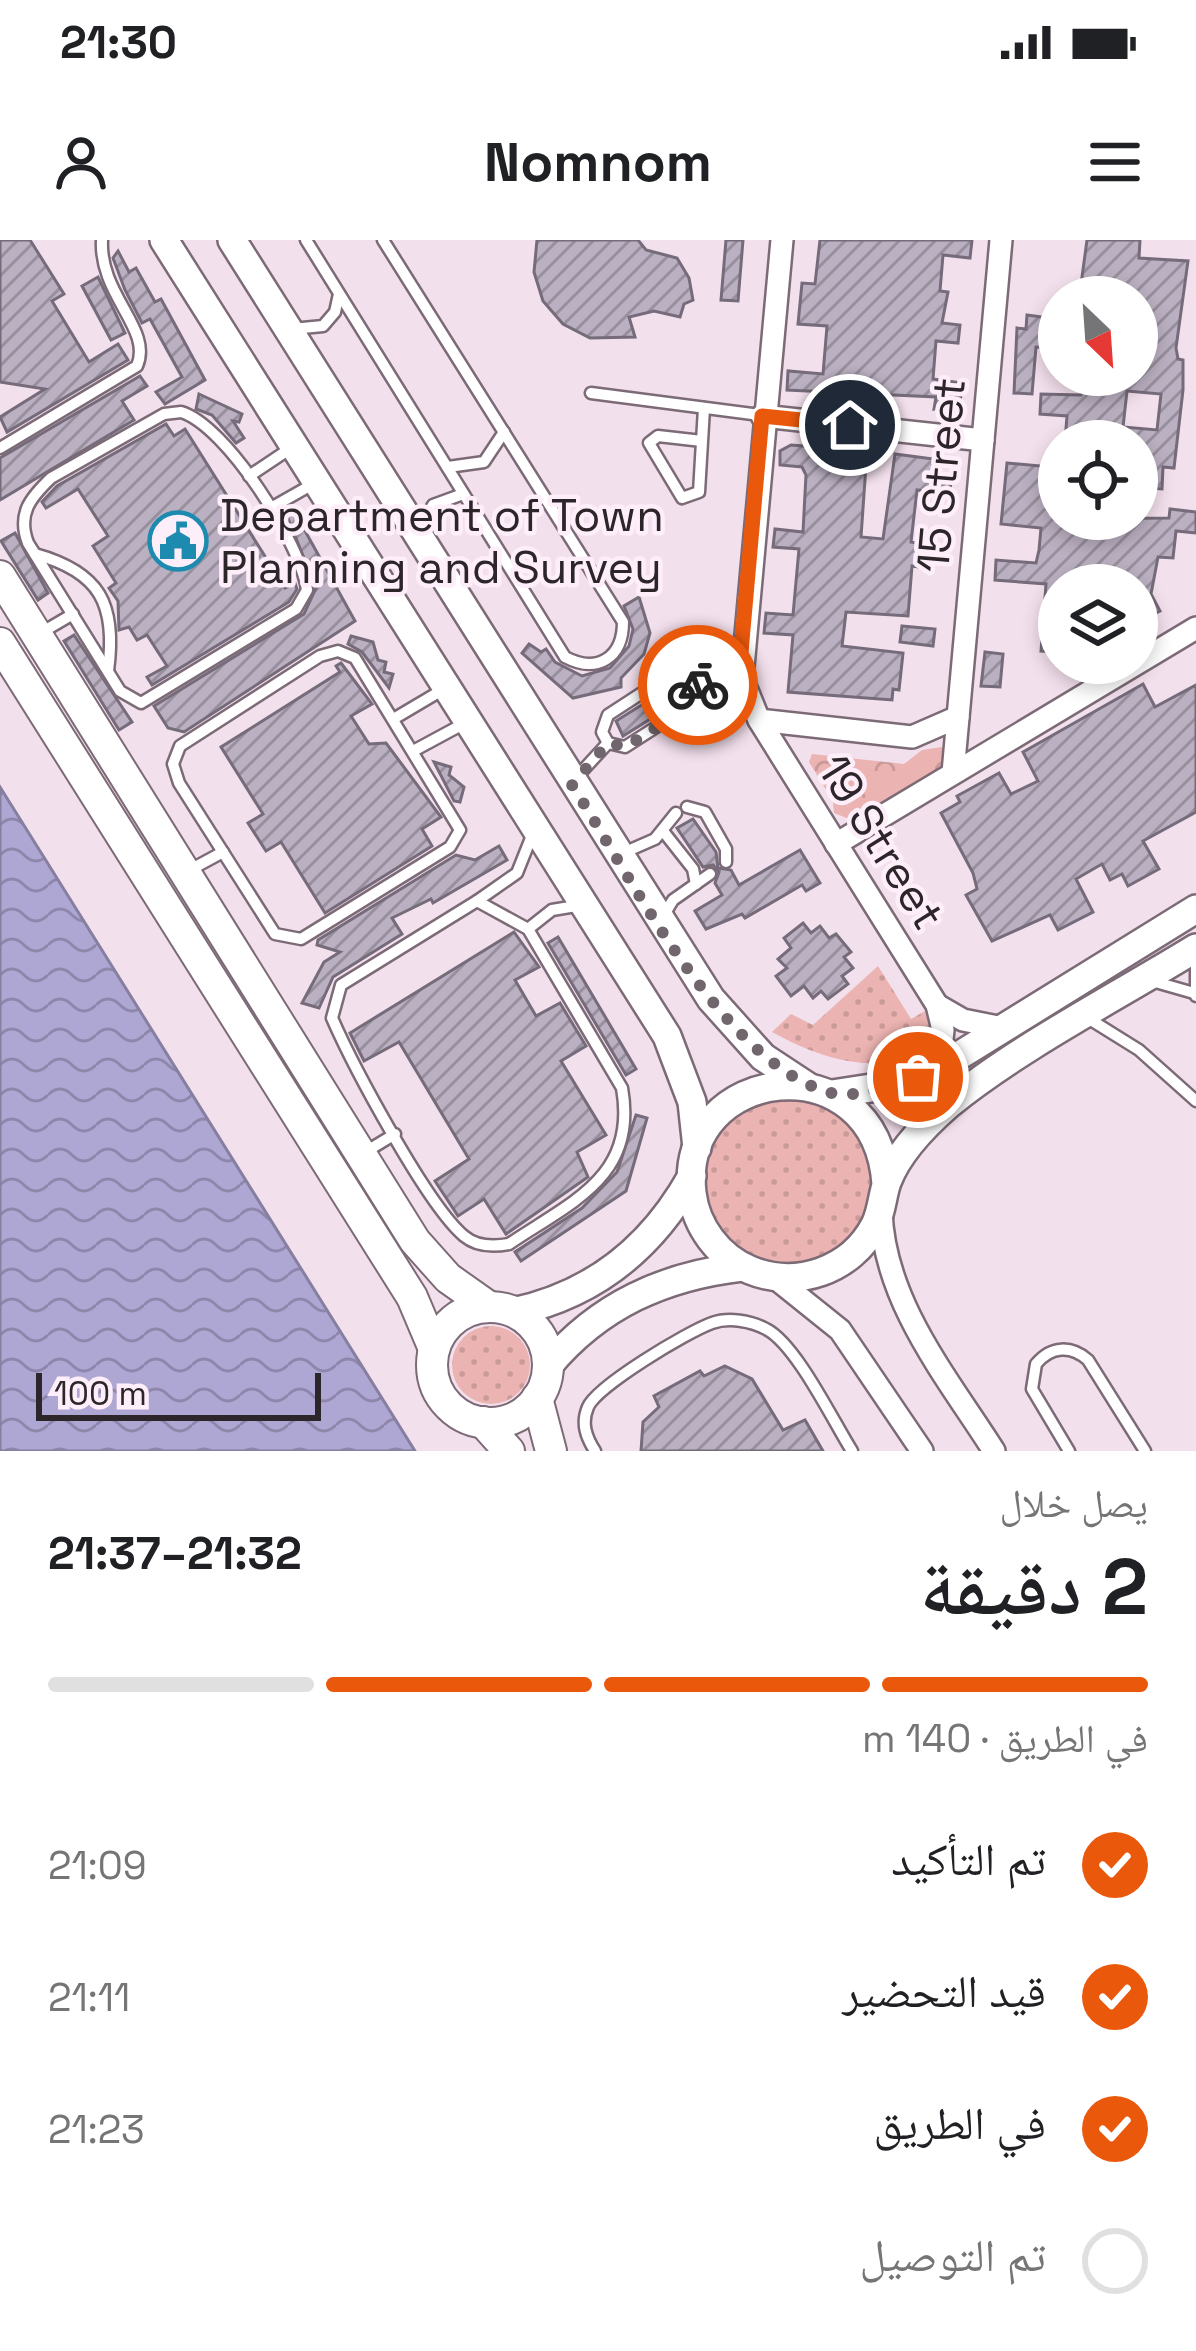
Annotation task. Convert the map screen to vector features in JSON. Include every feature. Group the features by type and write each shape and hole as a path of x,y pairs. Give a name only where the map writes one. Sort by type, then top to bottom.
{"main road":[{"path":"0,576 425,1254 541,1338 548,1366 537,1398 513,1418 483,1422"},
{"path":"0,643 412,1297 434,1349 439,1392 453,1409 483,1422 509,1451"},
{"path":"434,1349 455,1319 501,1309"},
{"path":"537,1398 551,1451"}],"street":[{"path":"164,240 678,1057 692,1102 694,1162 704,1228 742,1267"},
{"path":"232,240 572,785 726,1020 763,1057 820,1090 872,1132 884,1197 885,1249 903,1303 994,1451"},
{"path":"743,683 740,663 782,240"},
{"name":"15 Street","path":"952,773 1001,240"},
{"path":"762,416 983,440"},
{"path":"836,844 1196,628"},
{"name":"19 Street","path":"743,683 759,720 938,1005"},
{"path":"759,720 912,737 939,729 958,716 974,738 1003,743"},
{"path":"501,1309 579,1291 619,1266 653,1234 708,1128 741,1097 784,1084 820,1090 897,1084 939,1068 1196,909"},
{"path":"773,1277 812,1275 848,1258 907,1149 949,1105 1196,948"},
{"path":"938,1005 973,1023 1003,1028"},
{"path":"938,1005 944,1030 939,1068"},
{"path":"548,1366 582,1330 622,1301 692,1274 742,1267 773,1277 840,1330 922,1451"}],"lane":[{"path":"0,448 137,366 140,340 104,278 103,240"},
{"path":"306,240 565,657 581,665 599,665 614,655 623,640 623,622 383,240"},
{"path":"284,325 303,331 323,326 335,312 339,294"},
{"path":"591,393 762,416"},
{"path":"702,441 658,436 650,443 682,498 699,492 704,408"},
{"path":"164,414 196,417 210,427 269,509 307,582 302,604 150,702 126,697 35,554 23,519 35,493 92,452 164,414"},
{"path":"448,467 484,462 503,432"},
{"path":"249,476 294,446"},
{"path":"269,509 317,482"},
{"path":"417,533 433,505 464,494"},
{"path":"35,554 83,572 112,624 108,671"},
{"path":"38,634 73,614"},
{"path":"328,652 355,658 415,750 458,819 457,840 301,939 275,934 174,774 180,746 328,652"},
{"path":"674,672 686,672 696,681 698,693 692,704 626,747 608,743 602,732 608,715 674,672"},
{"path":"696,681 715,677 743,683"},
{"path":"395,718 447,688"},
{"path":"415,750 469,722"},
{"path":"572,785 608,743"},
{"path":"617,854 640,848 681,810 709,816 726,849 725,862"},
{"path":"477,901 528,929 622,1088 625,1119 611,1168 601,1182 509,1244 484,1246 461,1234 394,1134 332,1018 334,995 341,986 477,901 525,863 534,824"},
{"path":"663,831 693,869 696,884"},
{"path":"185,872 223,852"},
{"path":"662,925 673,900 710,874"},
{"path":"528,929 552,910 585,906"},
{"path":"1142,981 1195,994 1196,965"},
{"path":"1086,1017 1139,1050 1196,1101"},
{"path":"362,1154 394,1134"},
{"path":"595,1451 584,1422 592,1400 670,1346 712,1323 730,1320 765,1328 780,1337 852,1451"},
{"path":"1069,1451 1032,1389 1036,1364 1057,1349 1074,1351 1088,1360 1145,1451"}],"green space":[{"path":"942,747 946,753 941,771 870,808 868,818 857,822 834,813 833,801 809,762 812,754 904,764 922,750"},
{"path":"878,966 911,1019 925,1011 931,1032 926,1053 886,1063 848,1061 809,1050 772,1032 791,1014 813,1025"},
{"path":"789,1097 821,1103 848,1121 866,1148 872,1180 866,1212 848,1239 821,1257 789,1263 757,1257 730,1239 712,1212 706,1180 712,1148 730,1121 757,1103"},
{"path":"491,1326 518,1338 530,1365 518,1392 491,1404 464,1392 452,1365 464,1338"}],"water":[{"path":"0,787 415,1451 0,1451"}],"building":[{"path":"0,240 30,240 64,294 52,301 89,362 118,344 128,360 7,432 0,417 45,389 0,382"},
{"path":"537,240 638,240 646,250 677,258 689,278 693,300 684,304 680,317 654,311 629,317 635,337 590,338 563,324 543,301 534,272"},
{"path":"726,240 743,240 738,301 721,300"},
{"path":"820,240 972,240 970,258 943,255 940,291 948,292 942,323 960,325 958,343 936,341 933,379 962,383 960,404 934,409 936,397 787,390 788,371 823,374 827,326 798,324 802,283 815,284"},
{"path":"1087,240 1140,240 1139,258 1188,261 1176,348 1178,359 1183,360 1183,390 1174,468 1163,467 1162,489 1158,489 1158,276 1082,276"},
{"path":"118,251 129,272 136,268 155,302 161,299 205,380 165,404 156,392 182,377 150,319 142,323 125,290 113,258"},
{"path":"98,277 125,333 111,340 82,286"},
{"path":"1027,315 1038,316 1032,394 1014,393 1017,328 1026,329"},
{"path":"140,376 147,386 122,401 134,420 0,500 0,458"},
{"path":"199,394 242,414 239,422 233,421 244,438 236,443 212,415 196,409"},
{"path":"1041,396 1126,396 1124,420 1067,420 1067,416 1040,414"},
{"name":"Department of Town Planning and Survey","path":"166,424 174,436 185,429 285,588 295,583 297,589 289,602 152,685 147,677 167,666 147,635 137,640 129,627 119,630 118,601 109,588 116,583 93,546 108,536 78,489 46,508 42,502 57,486"},
{"path":"791,445 867,451 861,537 883,539 895,454 941,460 939,477 951,479 950,494 917,490 911,542 922,544 919,567 912,566 908,616 846,612 842,646 903,653 899,690 893,689 892,700 788,692 793,635 764,633 766,613 793,615 799,549 773,547 775,529 803,532 806,475 802,467 780,465 780,451"},
{"path":"1007,463 1038,466 1038,528 1001,524"},
{"path":"1170,509 1196,512 1196,533 1176,531 1173,558 1158,557 1157,564 1038,564 1038,583 995,580 996,560 1036,563 1040,540 1158,540 1158,518 1169,518"},
{"path":"294,511 355,621 184,732 168,728 154,706 304,614 316,588 287,516"},
{"path":"15,533 48,593 38,600 1,541"},
{"path":"639,597 650,633 644,654 621,678 621,687 573,698 522,653 529,644 541,652 546,649 555,662 582,676 610,668 629,646 633,629 624,606"},
{"path":"902,626 935,629 933,646 900,642"},
{"path":"74,635 132,722 119,730 64,641"},
{"path":"351,636 373,642 378,660 386,662 384,672 393,674 389,688 362,652 348,644"},
{"path":"985,652 1003,654 1000,687 981,686"},
{"path":"341,663 372,704 351,716 369,744 386,743 441,817 422,829 432,846 325,913 281,842 266,851 248,823 263,814 221,747 340,672 336,666"},
{"path":"675,684 684,698 623,736 616,721"},
{"path":"1143,684 1155,707 1196,685 1196,812 1143,841 1159,869 1128,886 1122,874 1110,880 1102,864 1076,879 1093,912 1058,930 1050,915 992,941 966,895 977,889 973,873 941,813 960,802 957,796 999,773 1011,794 1038,781 1023,752"},
{"path":"434,762 451,767 449,775 464,787 460,802 454,801"},
{"path":"693,819 716,852 718,868 731,870 739,885 800,850 820,883 806,891 802,885 745,918 742,914 706,929 695,911 722,895 715,883 719,872 713,865 703,867 677,828"},
{"path":"499,846 507,860 433,903 431,899 392,918 402,934 333,977 319,1008 302,1003 324,962 340,952 317,945 318,940 456,855 475,860"},
{"path":"803,923 811,933 820,926 829,938 836,934 851,952 844,957 853,968 842,976 848,984 828,999 821,991 813,998 804,986 791,996 776,976 787,968 778,959 791,948 784,938"},
{"path":"514,932 539,967 515,980 536,1016 560,1003 586,1046 561,1061 606,1135 577,1152 588,1177 506,1234 484,1199 458,1216 435,1181 469,1159 399,1042 364,1061 350,1033"},
{"path":"558,937 636,1069 626,1075 548,943"},
{"path":"636,1115 647,1118 626,1191 521,1261 515,1252 582,1208 617,1172"},
{"path":"725,1366 752,1379 783,1430 805,1420 823,1451 641,1451 643,1422 659,1407 654,1396 700,1371 704,1376"}],"way so far":[{"path":"698,685 692,704 626,747 608,743 591,757 572,785 711,999 763,1057 807,1086 832,1094 876,1089 918,1077"}],"place":[{"name":"Department of Town Planning and Survey","path":"178,541"}],"route":[{"path":"698,685 696,681 715,677 743,683 740,663 762,416 850,425"}]}
